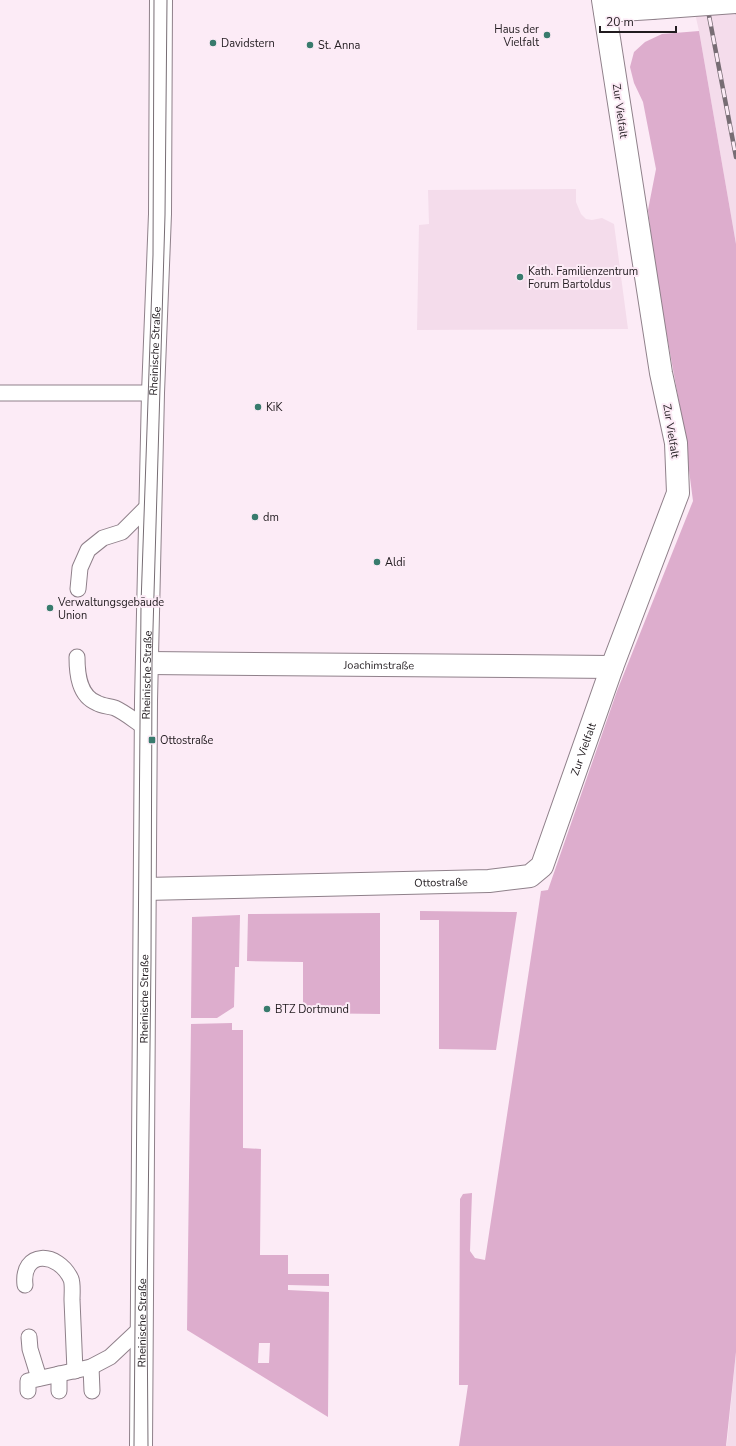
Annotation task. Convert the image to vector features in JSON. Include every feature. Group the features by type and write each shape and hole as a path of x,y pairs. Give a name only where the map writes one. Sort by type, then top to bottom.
{"street":[{"name":"Rheinische Straße","path":"141,1446 146,728 153,393 160,214 161,0"},
{"path":"604,6 652,8 736,2"},
{"name":"Zur Vielfalt","path":"542,866 612,667 678,494 676,443 661,373 604,6"},
{"name":"Joachimstraße","path":"147,663 612,667"},
{"name":"Ottostraße","path":"145,889 489,881 530,876 542,866"}],"lane":[{"path":"0,393 153,393"},
{"path":"78,589 80,568 88,550 103,538 122,532 150,504"},
{"path":"77,657 77,672 80,685 87,696 95,703 113,708 146,728"},
{"path":"24,1285 27,1269 31,1262 38,1258 53,1260 62,1267 71,1280 75,1371"},
{"path":"28,1391 28,1381 91,1367 110,1357 142,1327"},
{"path":"30,1337 30,1349 39,1378"},
{"path":"91,1367 92,1391"},
{"path":"59,1374 59,1391"}],"shaded area":[{"path":"692,0 736,0 736,244 699,31"},
{"path":"699,31 736,244 736,1352 726,1446 459,1446 468,1385 459,1385 460,1199 463,1194 472,1193 470,1251 475,1258 485,1260 541,891 548,890 617,691 693,501 683,424 656,276 648,210 656,169 643,102 634,83 630,67 634,52 645,42 662,34"},
{"name":"Kath. Familienzentrum Forum Bartoldus","path":"576,189 576,202 581,214 586,219 592,220 602,218 614,224 628,329 417,330 419,225 429,224 428,190"},
{"path":"420,911 517,912 496,1050 439,1049 439,920 420,920"},
{"path":"380,913 380,1014 303,1013 303,962 247,961 248,914"},
{"path":"240,915 239,967 235,967 234,1007 217,1018 191,1018 192,917"},
{"path":"232,1023 232,1030 243,1030 243,1148 261,1149 260,1255 288,1255 288,1274 329,1274 329,1286 288,1285 288,1290 329,1292 328,1417 187,1330 191,1024","holes":["259,1343 270,1343 269,1363 258,1363"]},
{"path":"736,1352 736,1446 726,1446 727,1444"}],"tram line":[{"path":"134,1446 141,604 153,255 154,0"},
{"path":"148,1446 147,1304 151,961 152,663 165,215 167,0"}],"railway":[{"path":"706,0 736,157"},
{"path":"733,0 736,12"}],"place":[{"name":"Haus der Vielfalt","path":"547,35"},
{"name":"Davidstern","path":"213,43"},
{"name":"St. Anna","path":"310,45"},
{"name":"Kath. Familienzentrum Forum Bartoldus","path":"520,277"},
{"name":"KiK","path":"258,407"},
{"name":"dm","path":"255,517"},
{"name":"Aldi","path":"377,562"},
{"name":"Verwaltungsgebäude Union","path":"50,608"},
{"name":"Ottostraße","path":"152,740"},
{"name":"BTZ Dortmund","path":"267,1009"}]}
